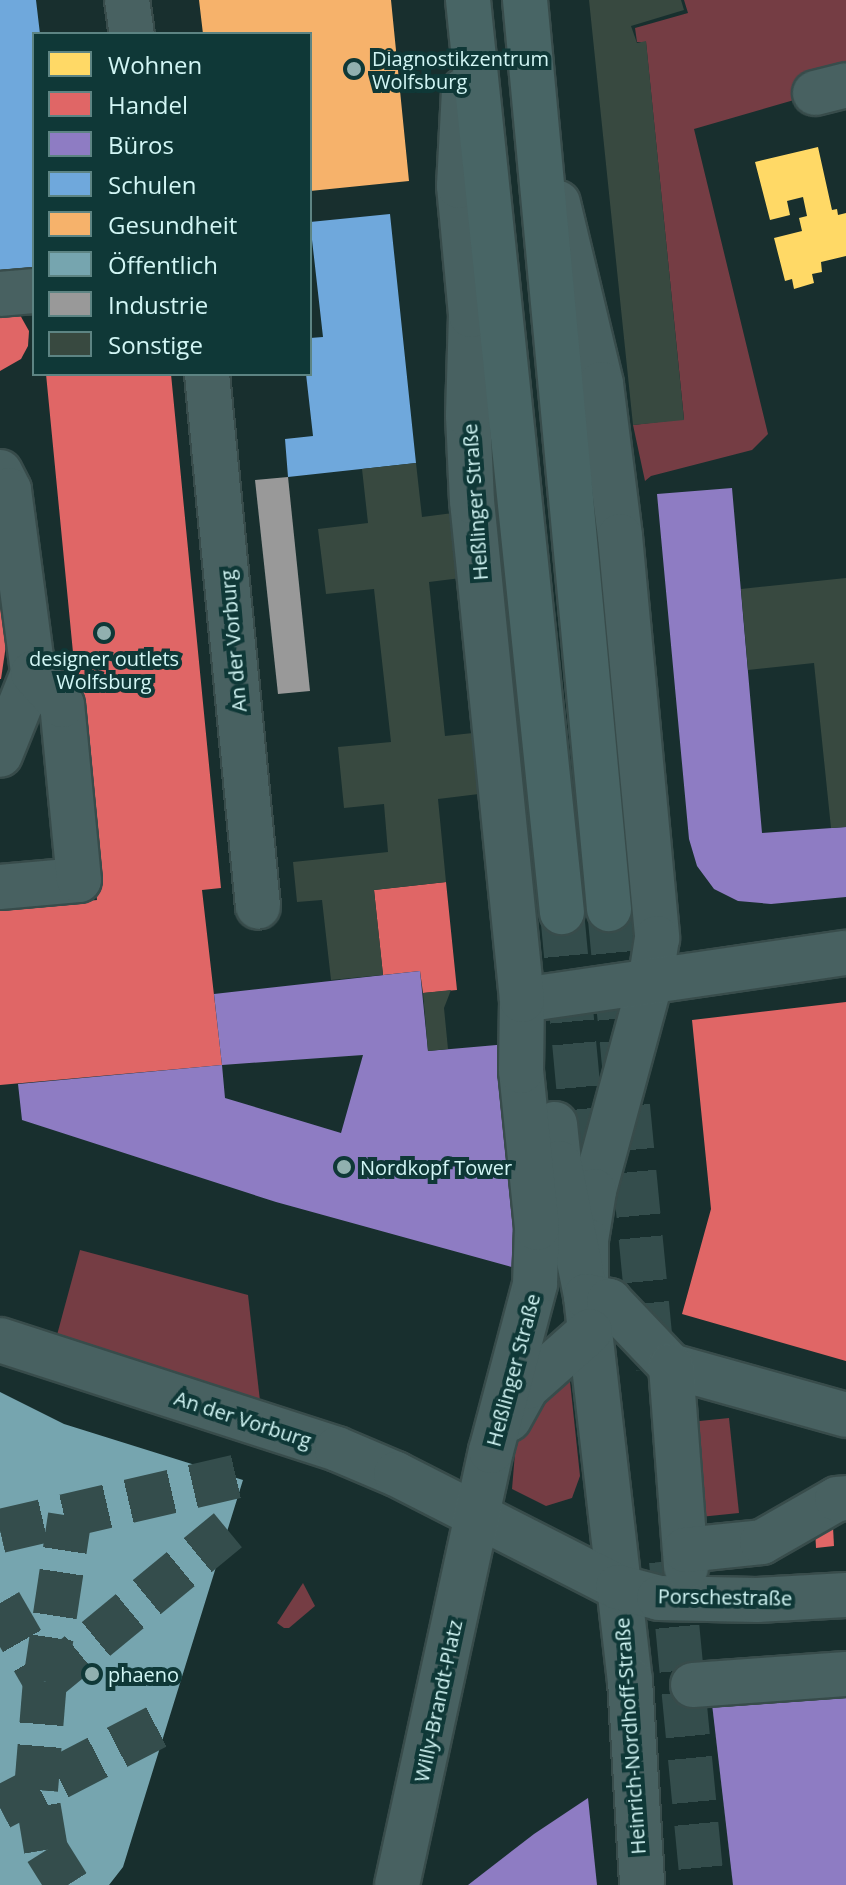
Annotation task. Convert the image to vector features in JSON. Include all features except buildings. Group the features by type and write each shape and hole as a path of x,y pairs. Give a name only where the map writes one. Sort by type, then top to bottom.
{"main road":[{"name":"Heßlinger Straße","path":"525,0 609,909"},
{"name":"Heßlinger Straße","path":"468,2 562,912"}],"street":[{"path":"127,0 132,32"},
{"name":"Heßlinger Straße","path":"468,2 459,186 471,315 468,415 471,472 522,1000 521,1071 537,1228 535,1284 478,1516"},
{"name":"Heßlinger Straße","path":"536,103 601,384 620,536 653,868 657,938 650,983 594,1191 586,1240 588,1313 618,1587"},
{"path":"0,294 32,291"},
{"name":"An der Vorburg","path":"207,376 258,907"},
{"path":"0,472 9,490 33,673 0,755"},
{"path":"0,887 79,880 62,705 33,673"},
{"path":"522,1000 846,953"},
{"name":"Heßlinger Straße","path":"478,1516 512,1411 527,1387 565,1356 588,1313 559,1163 549,1064 522,1000"},
{"path":"588,1313 609,1301 671,1366 846,1415"},
{"name":"An der Vorburg","path":"0,1340 337,1449 396,1474 478,1516"},
{"path":"671,1366 686,1558 762,1542 843,1496"},
{"name":"Porschestraße","path":"478,1516 618,1587 673,1598 757,1600 846,1595"},
{"name":"Willy-Brandt-Platz","path":"397,1885 478,1516"},
{"name":"Heinrich-Nordhoff-Straße","path":"618,1587 630,1680 642,1885"},
{"path":"693,1685 846,1674"}],"shaded area":[{"path":"684,0 846,0 846,85 694,129 768,434 752,450 651,476 645,481 633,425 684,419 646,42 637,42 635,28 688,13"},
{"path":"80,1250 248,1295 260,1401 57,1335"},
{"path":"569,1372 580,1476 572,1498 546,1506 512,1489 515,1453 522,1415"},
{"path":"729,1418 739,1513 690,1518 680,1423"},
{"path":"303,1583 315,1606 289,1628 284,1628 277,1623"}],"tunnel":[{"path":"609,909 653,1369"},
{"path":"562,912 589,1205"},
{"path":"0,1531 247,1474"},
{"path":"68,1885 46,1850 36,1790 45,1681 70,1516"},
{"path":"0,1603 45,1681 228,1530"},
{"path":"671,1561 702,1885"},
{"path":"0,1808 170,1720"}],"place":[{"name":"Diagnostikzentrum Wolfsburg","path":"354,69"},
{"name":"designer outlets Wolfsburg","path":"104,633"},
{"name":"Nordkopf Tower","path":"344,1167"},
{"name":"phaeno","path":"92,1674"}]}
